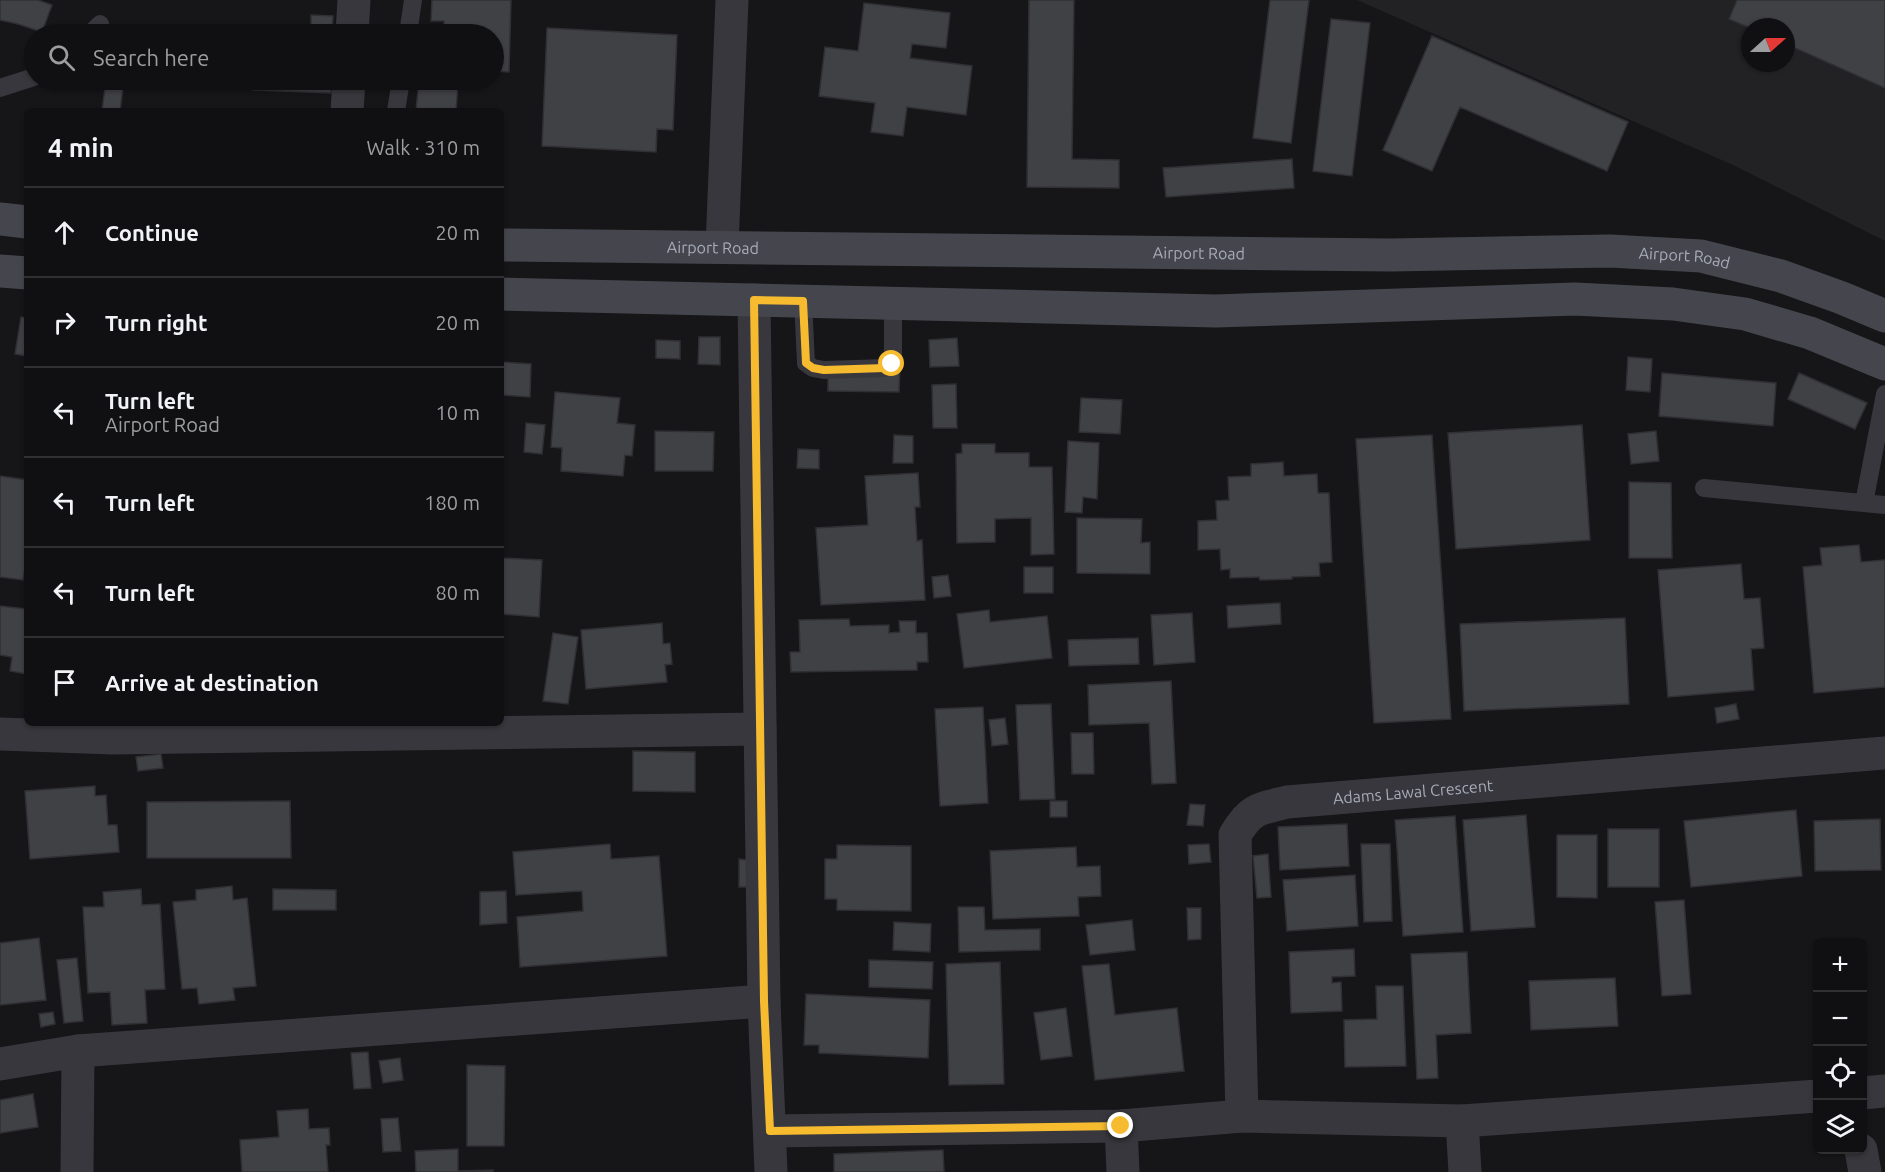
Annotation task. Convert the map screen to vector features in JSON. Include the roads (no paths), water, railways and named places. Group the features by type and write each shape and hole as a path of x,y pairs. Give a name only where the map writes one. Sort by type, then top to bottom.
{"main road":[{"path":"0,219 24,222"},
{"name":"Airport Road","path":"504,244 1391,255 1610,251 1701,256 1780,276 1885,316"},
{"path":"0,271 24,273"},
{"path":"504,294 1216,311 1575,299 1673,304 1745,314 1810,333 1885,364"}],"street":[{"path":"353,24 354,0"},
{"path":"722,247 732,0"},
{"path":"347,108 348,90"},
{"path":"754,300 764,1001 771,1172"},
{"path":"0,734 113,738 760,729"},
{"name":"Adams Lawal Crescent","path":"1242,1116 1235,835 1245,819 1258,809 1287,802 1885,753"},
{"path":"0,1064 78,1051 764,1001"},
{"path":"77,1172 78,1051"},
{"path":"1867,1093 1885,1091"},
{"path":"770,1131 1121,1126 1242,1116 1462,1121 1813,1096"},
{"path":"1462,1121 1465,1172"},
{"path":"1121,1126 1123,1172"},
{"path":"1862,1154 1865,1172"}],"lane":[{"path":"409,24 413,0"},
{"path":"0,88 24,80"},
{"path":"396,108 399,90"},
{"path":"803,301 806,363 813,368 824,370 885,368 892,364 893,303"},
{"path":"1864,503 1885,394"},
{"path":"1704,488 1885,505"}]}
